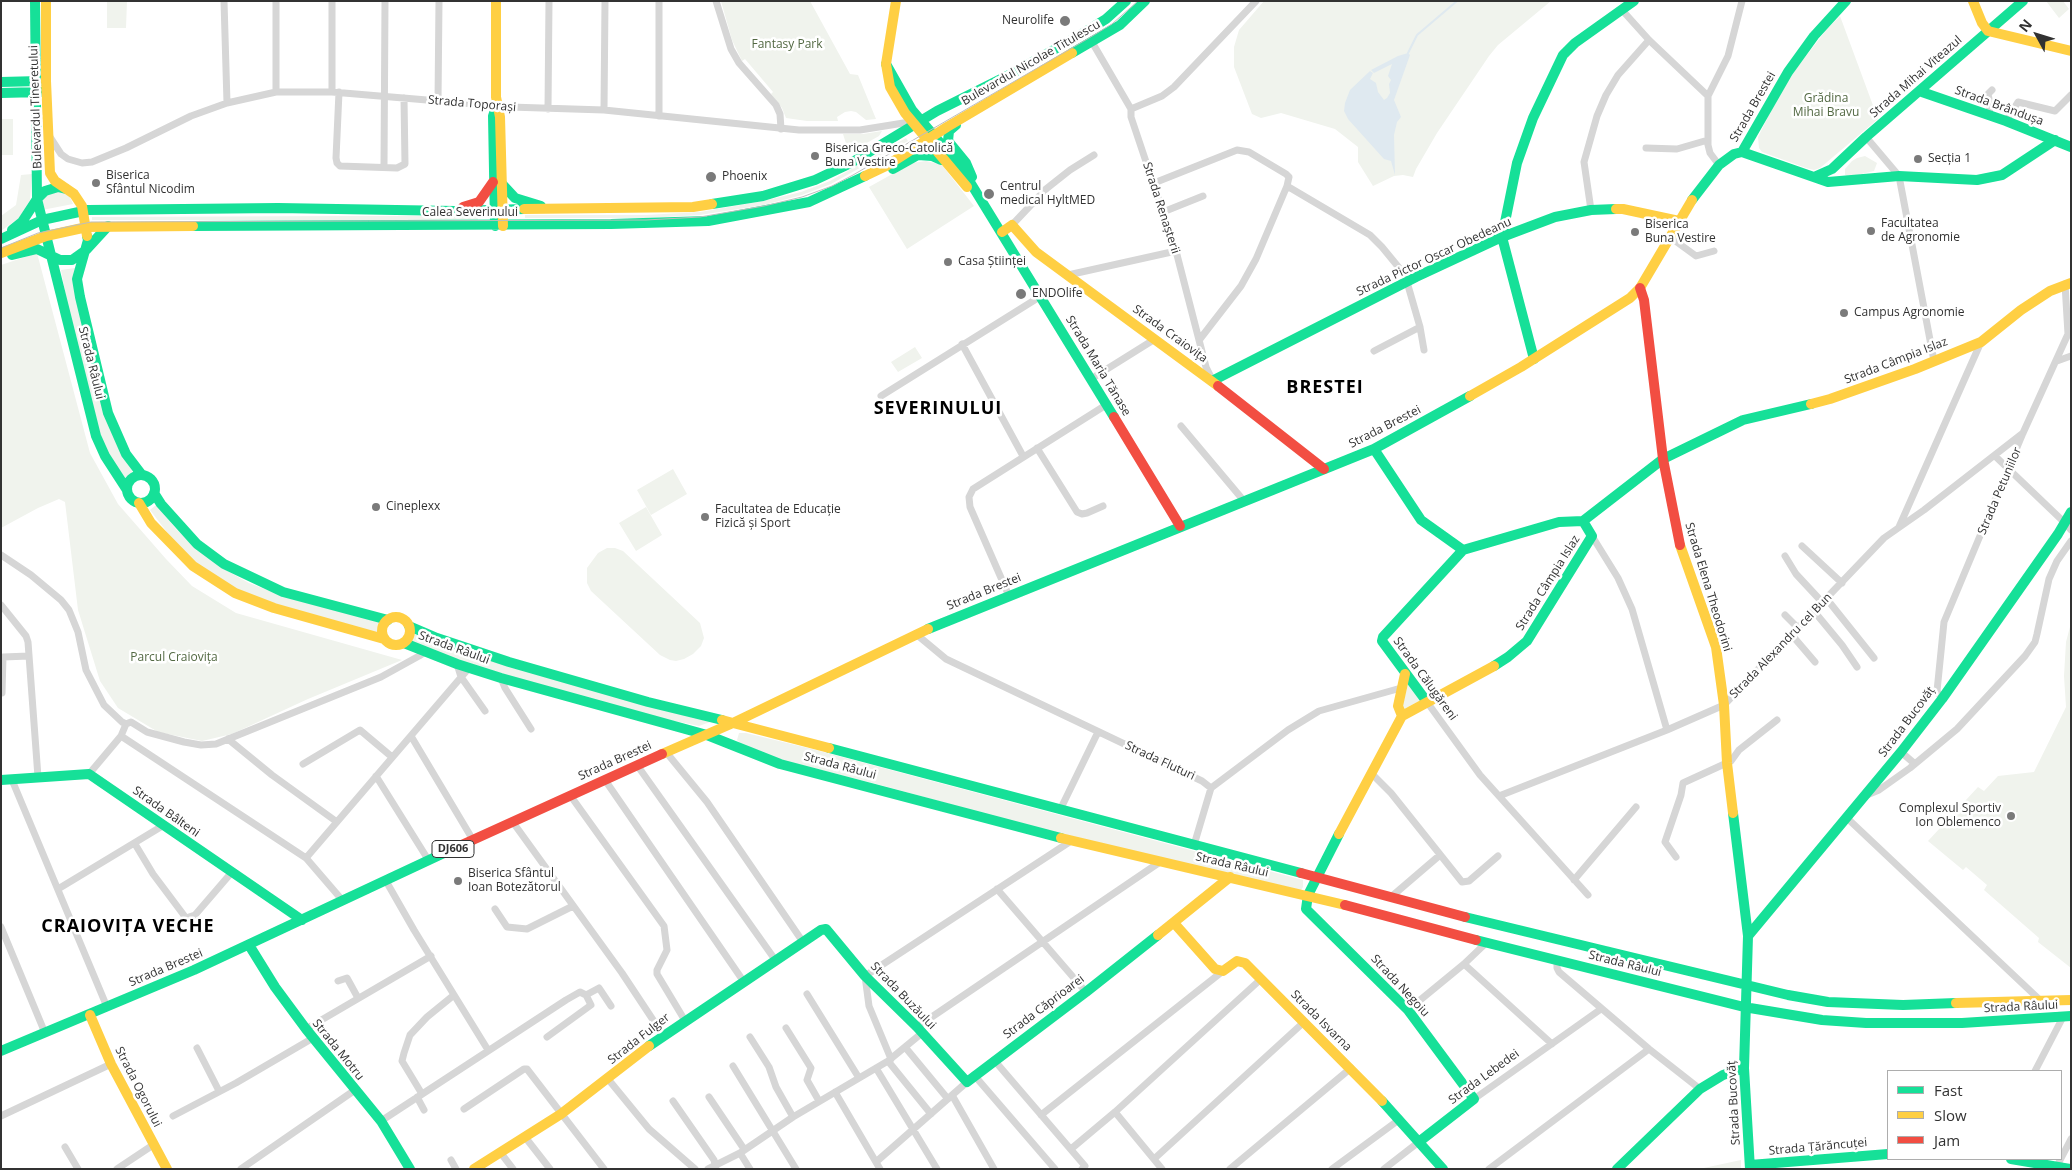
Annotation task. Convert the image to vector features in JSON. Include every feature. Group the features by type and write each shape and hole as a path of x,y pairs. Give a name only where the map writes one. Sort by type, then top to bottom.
{"main road":[{"name":"Bulevardul Tineretului","path":"35,1 37,199 46,236"},
{"name":"Bulevardul Tineretului","path":"46,1 46,81 50,173 55,181 71,191 80,202 87,227"},
{"path":"496,1 497,106 493,116 499,226"},
{"name":"Strada Maria Tănase","path":"896,1 886,64 890,87 916,123 965,175 1002,232 1180,526"},
{"name":"Bulevardul Nicolae Titulescu","path":"916,123 1013,73 1077,36 1106,19 1126,1"},
{"name":"Bulevardul Nicolae Titulescu","path":"930,138 1120,25 1144,1"},
{"path":"1534,359 1502,237 1517,163 1533,118 1563,56 1575,43 1634,1"},
{"path":"1973,1 1982,23 1988,31 2071,51"},
{"name":"Strada Mihai Viteazul","path":"1814,177 1832,169 1918,91 2023,1"},
{"name":"Strada Brestei","path":"1,1051 90,1015 249,945 512,821 733,723 916,634 1374,449 1534,359 1630,298 1640,288 1679,221 1719,165 1734,154 1742,152 1788,72 1840,4"},
{"path":"1,93 36,87 46,81"},
{"path":"1,82 36,87 47,92"},
{"name":"Strada Brândușa","path":"1918,91 2006,121 2071,148"},
{"path":"965,117 949,132 948,137 966,163 977,195"},
{"name":"Calea Severinului","path":"1,239 42,220 83,211 104,209 278,208 454,211 693,207 763,196 796,187 836,171 916,123"},
{"name":"Strada Maria Tănase","path":"930,138 945,161 966,186 977,195"},
{"name":"Calea Severinului","path":"1,253 46,236 87,227 108,226 499,226 708,221 809,202 886,166 930,138"},
{"path":"1742,152 1828,182 1899,176 1976,180 2002,175 2055,140"},
{"path":"854,182 877,177 918,155 932,156 945,161"},
{"path":"498,183 515,198 546,208"},
{"path":"454,211 479,202 498,183"},
{"path":"1,239 22,222 37,199 50,189 58,187 71,191 95,206 104,209"},
{"name":"Strada Pictor Oscar Obedeanu","path":"1212,380 1406,281 1502,237 1555,218 1590,210 1623,209 1679,221"},
{"path":"1002,232 1012,225"},
{"name":"Strada Craiovița","path":"1012,225 1036,252 1212,380 1324,469"},
{"path":"1,256 37,249 60,260 67,261 77,258 108,226"},
{"name":"Strada Râului","path":"87,227 88,240 86,250 79,265 77,279 108,413 126,454 142,475 152,481 155,488 154,493 161,504 197,544 224,564 283,592 388,620 400,618 409,626 437,638 509,662 648,702 1061,808 1501,926 1746,986 1807,999 1864,1004 2071,1000"},
{"name":"Strada Râului","path":"46,236 96,436 104,456 131,499 139,503 151,523 193,566 235,593 274,608 384,639 391,645 404,643 409,635 409,626"},
{"name":"Strada Câmpia Islaz","path":"1402,716 1487,670 1508,657 1528,641 1592,536 1583,521 1663,459 1744,420 1830,399 1981,342 2021,310 2050,291 2068,284"},
{"name":"Strada Elena Theodorini","path":"1640,288 1644,300 1663,459 1678,540 1716,647 1724,705 1727,763 1748,936 1746,986"},
{"path":"1374,449 1421,520 1463,550 1559,522 1583,521"},
{"path":"127,490 130,480 142,475"},
{"path":"139,503 148,501 154,493"},
{"path":"1168,507 1185,517 1219,504 1231,506"},
{"name":"Strada Bucovăț","path":"1748,936 1901,752 1942,698 2039,559 2068,526 2071,512"},
{"name":"Strada Călugăreni","path":"1427,702 1382,641 1463,550"},
{"path":"384,639 382,629 388,620"},
{"name":"Strada Râului","path":"404,643 457,664 501,678 707,735 780,764 1071,841 1308,895 1486,943 1744,1007 1822,1020 1866,1023 1962,1023 2067,1017"},
{"path":"1308,895 1402,716 1398,706 1405,674"},
{"path":"753,713 752,724 757,730"},
{"path":"6,780 89,774"},
{"name":"Strada Bâlteni","path":"89,774 302,920"},
{"name":"Strada Căprioarei","path":"971,1078 1086,992 1230,877"},
{"name":"Strada Negoiu","path":"1308,895 1306,908 1308,913 1352,953 1408,1010 1474,1099"},
{"path":"1174,923 1215,969 1223,971"},
{"name":"Strada Buzăului","path":"821,930 826,929 832,934 865,976 971,1078"},
{"name":"Strada Fulger","path":"474,1169 561,1114 684,1019 744,982 821,930"},
{"name":"Strada Motru","path":"249,945 312,1038 381,1121 410,1169"},
{"name":"Strada Isvarna","path":"1223,971 1237,961 1241,962 1261,979 1400,1119 1443,1169"},
{"name":"Strada Bucovăț","path":"1746,986 1744,1068 1750,1167"},
{"name":"Strada Ogorului","path":"90,1015 111,1064 167,1169"},
{"path":"1617,1169 1700,1089 1723,1075 1744,1068"},
{"name":"Strada Lebedei","path":"1420,1141 1474,1099"},
{"name":"Strada Țărăncuței","path":"1750,1167 1791,1166 1862,1154 1887,1154"},
{"path":"2017,1160 2064,1168"}],"street":[{"path":"224,1 227,103"},
{"path":"276,1 276,92"},
{"path":"332,1 336,163 340,166 402,167 406,162 404,98"},
{"path":"384,167 385,1"},
{"path":"438,101 439,1"},
{"path":"548,109 549,1"},
{"path":"604,110 605,1"},
{"path":"659,1 659,116"},
{"path":"716,1 732,49 739,63 776,105 780,114 781,129"},
{"path":"1131,109 1162,96 1174,87 1256,1"},
{"path":"1719,165 1708,149 1708,96 1728,56 1742,1"},
{"path":"1622,10 1649,40 1708,96"},
{"path":"1590,210 1584,162 1597,116 1606,95 1618,76 1649,40"},
{"name":"Strada Renașterii","path":"1092,42 1131,109 1176,251 1206,367 1212,380"},
{"path":"1989,116 1990,104 1988,94 1992,90"},
{"name":"Strada Toporași","path":"49,136 61,154 68,159 82,163 92,162 126,148 191,116 227,103 276,92 335,92 497,106 604,110 781,129 860,130 916,123"},
{"path":"2006,121 2018,102 2055,111 2071,94"},
{"path":"1866,137 1899,176 1934,361"},
{"path":"1646,148 1677,149 1708,140"},
{"path":"1154,183 1238,150 1243,150 1286,174 1289,181 1256,259 1241,286 1200,339"},
{"path":"1012,225 1046,189 1070,170 1094,156"},
{"path":"1287,186 1370,235 1403,272 1420,327 1424,350"},
{"path":"1163,212 1203,196"},
{"path":"1670,236 1696,256 1714,251"},
{"path":"1068,275 1176,251"},
{"name":"Strada Petuniilor","path":"1942,698 1937,691 1944,622 2068,334 2068,284"},
{"path":"881,396 1041,296"},
{"path":"1374,351 1420,327"},
{"path":"1091,379 1155,339"},
{"path":"1899,528 1981,342"},
{"path":"962,344 1023,456"},
{"path":"2056,360 2071,356"},
{"path":"1009,596 970,507 969,497 975,486 1106,405"},
{"path":"1181,426 1244,500"},
{"name":"Strada Alexandru cel Bun","path":"1500,796 1667,730 1724,705 1884,538 2024,433"},
{"path":"1037,448 1077,512 1087,513 1103,506"},
{"path":"1995,456 2010,468 2068,526"},
{"path":"1592,536 1618,578 1632,608 1667,730"},
{"path":"1867,795 1879,790 1915,764 1956,729 2032,647 2037,634 2049,579 2071,541"},
{"path":"1802,546 1842,583"},
{"path":"1,555 31,575 61,600 69,610 78,632 86,670 94,688 104,705 126,724"},
{"path":"1785,556 1796,574 1824,600 1874,658"},
{"path":"2039,559 2054,568"},
{"path":"1,605 26,636 38,777"},
{"path":"1814,610 1857,667"},
{"path":"1786,615 1797,627"},
{"name":"Strada Fluturi","path":"916,634 946,659 1202,781 1211,788"},
{"path":"1791,634 1816,662"},
{"path":"126,724 131,722 147,732 160,736 201,745 216,744 381,677 425,652"},
{"path":"2,694 3,657 29,656"},
{"path":"457,664 461,677 484,711"},
{"path":"306,858 469,668"},
{"path":"501,678 505,688 532,729"},
{"path":"1194,845 1211,788 1296,724 1319,711 1401,688"},
{"name":"Strada Călugăreni","path":"1427,702 1465,756 1588,895"},
{"path":"1676,857 1665,842 1681,795 1683,783 1733,760 1739,750 1777,720"},
{"path":"89,774 121,736 126,724"},
{"path":"303,764 360,730 392,757"},
{"path":"1061,808 1098,732"},
{"path":"121,736 306,858 343,901"},
{"path":"411,736 472,840"},
{"path":"228,739 272,775 337,822"},
{"path":"666,752 707,802 803,942"},
{"path":"1901,752 1915,764"},
{"path":"637,765 776,961"},
{"path":"1371,773 1391,793 1440,855 1460,879 1466,883 1498,856"},
{"path":"376,776 429,861"},
{"path":"6,780 58,889 107,1007"},
{"path":"605,780 744,982"},
{"path":"570,795 664,926 667,950 656,970 684,1019"},
{"path":"1574,880 1636,807"},
{"path":"1847,818 2042,1002"},
{"path":"512,821 622,973 663,1035"},
{"path":"58,889 164,825"},
{"path":"931,1114 889,1060 869,1006 865,976 1071,841"},
{"path":"135,844 153,874 186,918 195,915 232,872"},
{"path":"1391,897 1440,855"},
{"path":"713,1168 819,1101 889,1060 905,1048 919,1030 1042,942 1161,861"},
{"path":"386,881 488,1050"},
{"path":"997,889 1086,992"},
{"path":"495,909 507,927 527,929 573,906"},
{"path":"1,927 45,1033"},
{"path":"1408,1010 1464,964 1486,943"},
{"path":"306,1029 431,956"},
{"path":"1557,960 1559,972 1649,1049 1700,1089"},
{"path":"1464,964 1552,1044"},
{"path":"1041,1115 1223,971"},
{"path":"338,981 347,978 358,998"},
{"path":"1070,1149 1115,1112 1261,979"},
{"path":"381,1121 488,1050 583,994 599,988 611,1006"},
{"path":"547,1037 591,1005 583,994"},
{"path":"807,994 859,1078"},
{"path":"424,1110 402,1061 404,1053 410,1035 427,1017 454,995"},
{"name":"Strada Lebedei","path":"1474,1099 1601,1009"},
{"path":"2036,1070 2067,1017"},
{"path":"1154,1159 1304,1022"},
{"path":"786,1028 811,1068 807,1080 819,1101"},
{"path":"750,1037 769,1067 776,1087 793,1117"},
{"path":"173,1116 312,1038"},
{"path":"197,1048 219,1091"},
{"path":"905,1048 950,1097 994,1169"},
{"path":"1489,1169 1649,1049"},
{"path":"994,1060 1070,1149 1083,1168"},
{"path":"1,1116 111,1064"},
{"path":"733,1066 796,1169"},
{"path":"876,1068 937,1169"},
{"path":"1230,1169 1351,1068"},
{"path":"464,1109 520,1071 527,1069 604,1169"},
{"path":"971,1078 1055,1169"},
{"name":"Strada Căprioarei","path":"876,1162 971,1078"},
{"path":"608,1079 649,1130 695,1169"},
{"path":"244,1168 355,1090"},
{"path":"835,1092 880,1169"},
{"path":"709,1097 742,1151 750,1169"},
{"path":"673,1101 714,1160 713,1168"},
{"path":"1115,1112 1162,1169"},
{"path":"1332,1169 1400,1119"},
{"path":"526,1137 550,1169"},
{"path":"2064,1168 2071,1139"},
{"name":"Strada Lebedei","path":"1384,1169 1420,1141"},
{"path":"117,1169 153,1145"},
{"path":"65,1148 78,1169"},
{"path":"500,1152 512,1169"},
{"path":"451,1160 456,1169"}],"green space":[{"path":"107,1 127,1 126,28 107,28"},
{"name":"Fantasy Park","path":"721,1 810,1 850,74 858,75 876,119 866,120 856,112 851,111 837,117 838,121 807,121 786,118 782,108 771,94 773,92 745,59 742,61 732,40"},
{"path":"1264,1 1551,1 1498,45 1489,56 1437,133 1413,177 1394,176 1373,186 1358,162 1358,147 1335,129 1281,113 1261,118 1252,114 1234,67 1234,47 1239,30"},
{"path":"2046,1 2063,1 2069,9 2059,18"},
{"name":"Grădina Mihai Bravu","path":"1840,16 1878,119 1820,168 1814,170 1762,152 1759,148 1758,137 1778,97 1796,69 1827,29"},
{"path":"1,119 13,119 13,155 1,155"},
{"path":"882,131 879,136 849,153 843,134 863,134"},
{"path":"906,138 908,141 831,184 802,195 764,205 700,215 647,218 525,218 525,215 646,215 700,212 763,201 801,192 830,181"},
{"path":"1865,156 1877,163 1874,171 1849,177 1845,175 1845,169 1852,161"},
{"path":"926,161 942,165 974,206 907,249 869,187 912,163"},
{"path":"32,174 30,200 19,218 1,231 1,216 16,205 21,175"},
{"path":"60,190 70,197 73,204 42,210 41,204 45,196"},
{"path":"478,216 478,220 92,220 92,217"},
{"name":"Parcul Craiovița","path":"37,253 90,453 118,504 166,559 192,586 236,613 402,660 308,699 232,734 202,741 158,732 118,708 100,681 78,610 65,502 59,499 1,528 1,265"},
{"path":"75,268 123,457 133,471 124,480 105,451 95,420 67,302 61,270"},
{"path":"915,347 922,358 898,372 891,362"},
{"path":"673,469 687,494 651,515 637,490"},
{"path":"156,505 176,529 196,548 222,568 249,583 283,596 380,622 377,634 276,606 241,592 188,557 150,510"},
{"path":"646,507 662,535 636,551 619,523"},
{"path":"607,548 623,551 700,623 704,638 701,646 693,654 676,661 660,655 591,591 587,583 587,568 598,553"},
{"name":"Complexul Sportiv Ion Oblemenco","path":"2071,623 2071,968 2038,942 2039,938 1984,890 1987,885 1966,867 1963,870 1928,841 1978,787 1984,791 1998,776 2034,772 2066,707 2064,676 2066,642"},
{"path":"415,634 507,665 713,721 699,726 646,715 503,675 410,644"},
{"path":"1408,684 1421,700 1404,709 1402,708"},
{"path":"739,733 812,749 1303,880 1303,887 1301,890 1059,834 770,757 741,744 737,740"},
{"path":"1741,1160 1741,1169 1699,1169"}],"shaded area":[{"path":"1408,53 1410,55 1394,100 1401,117 1397,122 1394,135 1395,175 1391,161 1384,159 1348,119 1344,111 1350,90 1370,71 1373,73 1370,79 1376,83 1378,92 1384,100 1387,98 1390,93 1389,84 1391,80 1388,76 1392,64 1374,73 1371,70"}],"waterway":[{"path":"1408,53 1417,35 1457,1"}],"tram line":[{"path":"1,248 38,233 91,222 646,220 700,217 764,206 802,197 832,186 853,175 1112,24 1138,1"}],"traffic: fast":[{"path":"35,1 37,199 96,436 105,456 127,490"},
{"path":"712,204 763,196 815,180 851,163 937,111 1013,73 1085,32 1106,19 1126,1"},
{"path":"1072,53 1120,25 1145,1"},
{"path":"1534,359 1502,237 1517,163 1533,118 1563,55 1575,43 1634,1"},
{"path":"1692,200 1719,165 1734,154 1742,152 1788,72 1814,36 1846,1"},
{"path":"1814,177 1832,169 1866,137 2023,1"},
{"path":"886,64 912,110 948,152 970,182 1114,417"},
{"path":"1,82 40,81"},
{"path":"1919,91 2006,121 2071,147"},
{"path":"1,93 41,92"},
{"path":"495,226 493,116 496,107"},
{"path":"956,125 949,131 948,141 966,163 972,177"},
{"path":"1742,152 1828,182 1899,176 1977,180 2002,175 2055,140"},
{"path":"893,169 918,155 932,156 941,160"},
{"path":"193,226 611,224 708,221 809,202 865,176"},
{"path":"502,184 515,198 541,206"},
{"path":"12,230 22,222 37,199 45,191 58,187 66,189"},
{"path":"1,239 42,220 88,210 278,208 455,211 524,209"},
{"path":"1212,381 1416,277 1502,237 1555,217 1591,210 1616,209"},
{"path":"12,255 37,249 60,260 72,260 86,250 108,226"},
{"path":"87,236 88,240 77,279 80,297 108,413 126,454 142,475"},
{"path":"928,629 1374,449 1470,396"},
{"path":"1494,666 1527,641 1592,536 1583,521 1663,459 1743,420 1811,404"},
{"path":"1374,449 1421,520 1463,550"},
{"path":"141,475 151,479 155,489 151,499 141,503 131,499 127,489 131,479 141,475"},
{"path":"154,493 161,504 197,544 224,564 283,592 388,620"},
{"path":"1748,936 1901,752 1942,699 2058,534 2071,512"},
{"path":"1427,702 1382,641 1383,637 1463,550 1559,522 1583,521"},
{"path":"409,626 437,638 509,662 648,702 722,720"},
{"path":"404,643 457,664 501,678 707,735"},
{"path":"707,735 780,764 1061,838"},
{"path":"829,748 1301,873"},
{"path":"1,780 89,774 302,920"},
{"path":"1733,813 1748,936 1744,1068 1750,1169"},
{"path":"1339,834 1308,895 1306,909 1408,1010 1474,1099 1420,1141"},
{"path":"1,1051 194,970 444,853"},
{"path":"1465,917 1788,995 1828,1002 1903,1005 1956,1003"},
{"path":"649,1046 821,930 826,929 865,976 917,1027 967,1082 1158,935"},
{"path":"1476,940 1744,1007 1822,1020 1866,1023 1962,1023 2071,1016"},
{"path":"249,945 275,987 306,1029 381,1121 410,1169"},
{"path":"1617,1169 1700,1089 1723,1075 1744,1068"},
{"path":"1382,1101 1443,1169"},
{"path":"1750,1165 1887,1154"},
{"path":"2017,1160 2070,1169"}],"traffic: slow":[{"path":"46,1 46,81 50,173 55,181 74,194 82,206 87,236"},
{"path":"496,1 496,97 500,117 503,226"},
{"path":"896,1 886,64 890,87 905,113 967,187"},
{"path":"1973,1 1982,23 1988,31 2071,51"},
{"path":"865,176 886,166 947,127 1072,53"},
{"path":"1470,396 1521,367 1630,298 1640,288 1692,200"},
{"path":"524,209 693,207 712,204"},
{"path":"1616,209 1679,221"},
{"path":"1002,232 1012,225 1036,252 1218,386"},
{"path":"1,253 46,236 87,227 193,226"},
{"path":"1811,404 1915,369 1981,342 2021,310 2050,291 2071,283"},
{"path":"139,503 151,523 193,566 235,593 274,608 384,639"},
{"path":"1680,545 1716,647 1724,705 1727,763 1733,813"},
{"path":"396,617 406,621 410,631 406,641 396,645 386,641 382,631 386,621 396,617"},
{"path":"722,720 733,723 928,629"},
{"path":"1339,834 1402,716 1494,666"},
{"path":"1402,716 1398,706 1405,674"},
{"path":"662,754 733,723 829,748"},
{"path":"1061,838 1345,905"},
{"path":"1158,935 1230,877"},
{"path":"1174,923 1215,969 1223,971 1237,961 1245,963 1382,1101"},
{"path":"1956,1003 2071,1000"},
{"path":"90,1015 111,1064 167,1169"},
{"path":"474,1169 561,1114 649,1046"}],"traffic: jam":[{"path":"463,207 479,202 493,182"},
{"path":"1640,288 1644,300 1663,459 1680,545"},
{"path":"1218,386 1324,469"},
{"path":"1114,417 1180,526"},
{"path":"444,853 662,754"},
{"path":"1301,873 1465,917"},
{"path":"1345,905 1476,940"}],"place":[{"name":"Neurolife","path":"1065,21"},
{"name":"Biserica Greco-Catolică Buna Vestire","path":"815,156"},
{"name":"Secția 1","path":"1918,159"},
{"name":"Phoenix","path":"711,177"},
{"name":"Biserica Sfântul Nicodim","path":"96,183"},
{"name":"Centrul medical HyltMED","path":"989,194"},
{"name":"Facultatea de Agronomie","path":"1871,231"},
{"name":"Biserica Buna Vestire","path":"1635,232"},
{"name":"Casa Științei","path":"948,262"},
{"name":"ENDOlife","path":"1021,294"},
{"name":"Campus Agronomie","path":"1844,313"},
{"name":"Cineplexx","path":"376,507"},
{"name":"Facultatea de Educație Fizică și Sport","path":"705,517"},
{"name":"Complexul Sportiv Ion Oblemenco","path":"2011,816"},
{"name":"Biserica Sfântul Ioan Botezătorul","path":"458,881"}],"district":[{"name":"BRESTEI","path":"1325,388"},
{"name":"SEVERINULUI","path":"938,409"},
{"name":"CRAIOVIȚA VECHE","path":"128,927"}]}
